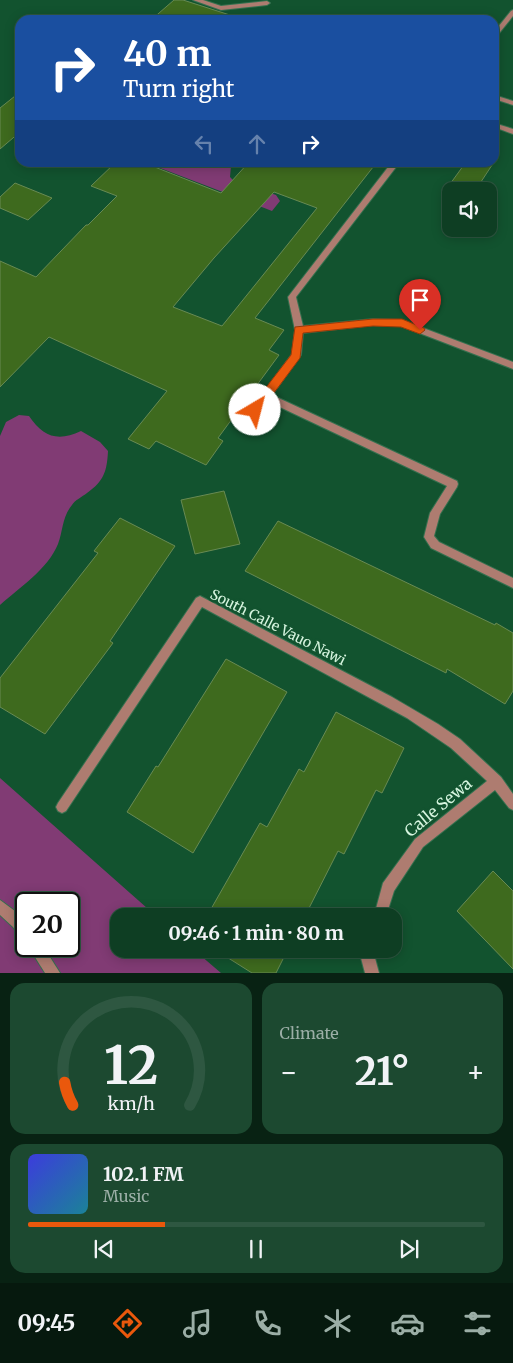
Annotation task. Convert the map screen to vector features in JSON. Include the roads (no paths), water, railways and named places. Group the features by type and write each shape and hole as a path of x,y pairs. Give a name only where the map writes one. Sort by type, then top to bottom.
{"street":[{"path":"196,0 221,8 267,3"},
{"path":"499,30 513,12"},
{"path":"499,99 513,103"},
{"path":"499,127 513,132"},
{"path":"245,424 296,355 298,330 292,297 392,167"},
{"path":"298,330 373,322 402,323 513,366"},
{"path":"266,396 453,484 435,513 429,537 435,546 513,583"},
{"name":"South Calle Vauo Nawi","path":"62,808 200,601 424,720 462,749 497,781 513,804"},
{"name":"Calle Sewa","path":"382,908 388,888 419,843 497,781"},
{"path":"0,907 15,920"},
{"path":"42,957 53,973"},
{"path":"368,958 372,973"}]}
